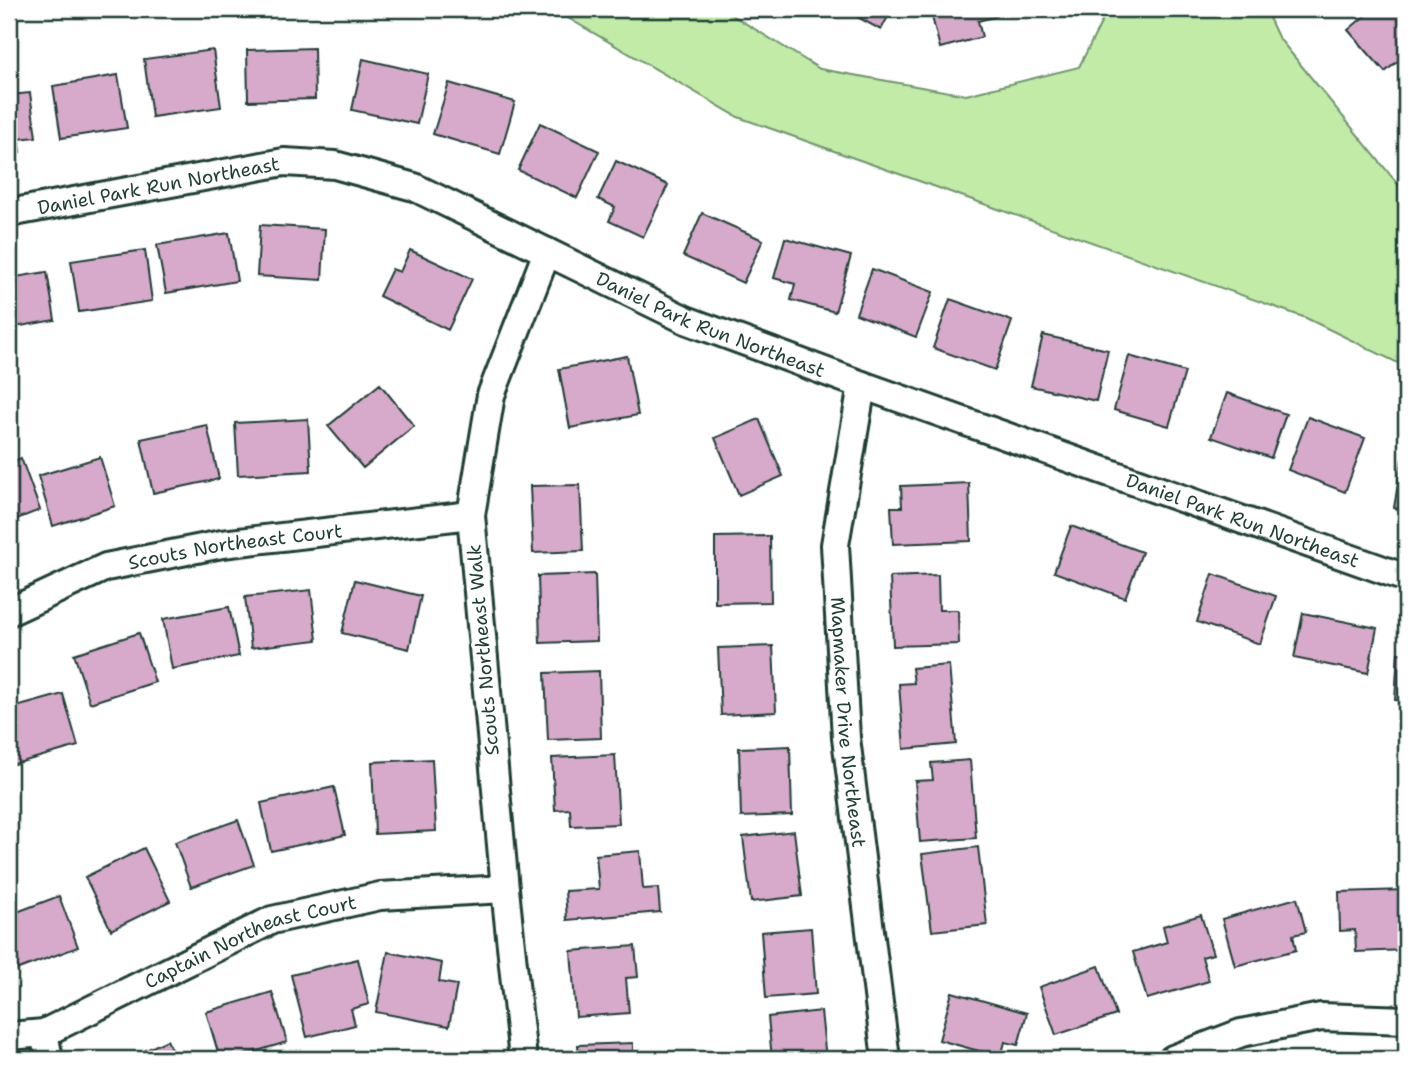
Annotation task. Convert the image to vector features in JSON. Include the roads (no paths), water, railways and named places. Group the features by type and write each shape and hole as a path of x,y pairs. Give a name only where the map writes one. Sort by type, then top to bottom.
{"street":[{"name":"Daniel Park Run Northeast","path":"9,212 284,162 335,166 414,187 686,320 1406,578"},
{"name":"Scouts Northeast Walk","path":"523,1059 471,515 491,395 547,252"},
{"name":"Mapmaker Drive Northeast","path":"862,385 835,545 846,737 886,1059"},
{"name":"Scouts Northeast Court","path":"9,612 106,567 222,544 471,515"},
{"name":"Captain Northeast Court","path":"9,1036 44,1033 272,920 380,896 505,889"},
{"path":"1173,1059 1241,1034 1321,1017 1406,1020"},
{"path":"44,1033 49,1059"}]}
